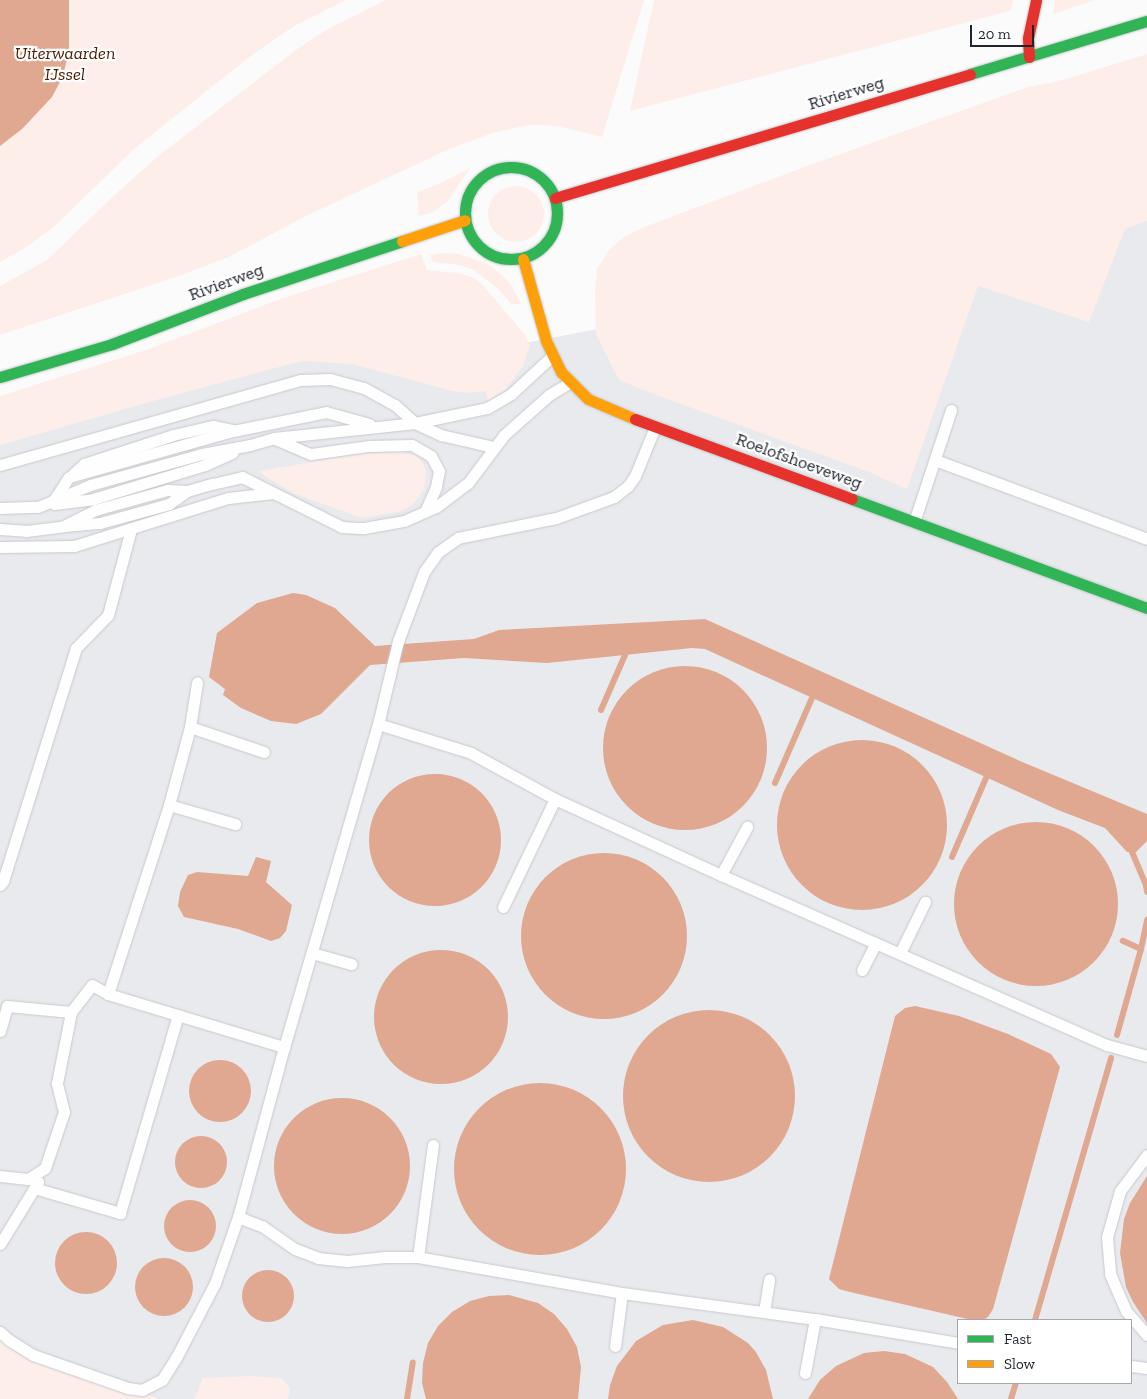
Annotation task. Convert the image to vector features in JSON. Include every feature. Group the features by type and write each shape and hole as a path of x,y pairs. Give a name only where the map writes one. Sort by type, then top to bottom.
{"main road":[{"path":"1029,57 1028,38 1036,0"},
{"name":"Rivierweg","path":"555,198 1147,21"},
{"path":"512,167 539,176 555,198 557,216 552,234 542,247 523,259 500,258 480,248 471,236 465,220 467,197 475,183 484,175 512,167"},
{"name":"Rivierweg","path":"0,377 112,344 243,294 465,220"},
{"name":"Roelofshoeveweg","path":"523,259 552,356 570,383 588,399 655,427 1147,608"}],"lane":[{"path":"38,507 90,485 202,454 250,445 274,438 375,426 415,424 487,408 511,394 552,356"},
{"path":"0,465 300,380 330,379 364,388 395,405 415,424 441,435 493,447"},
{"path":"0,529 26,531 100,523 169,504 187,492 242,478 342,527 364,528 404,521 436,507 468,483 493,447 549,395 570,383"},
{"path":"914,522 951,410"},
{"path":"54,500 69,477 234,431 326,412 375,426"},
{"path":"0,1332 33,1355 128,1388 142,1390 162,1380 215,1283 238,1218 284,1047 378,724 398,641 424,572 438,552 458,538 556,518 614,497 628,486 635,476 655,427"},
{"path":"274,438 311,454 369,446 412,445 432,456 439,471 436,487 424,512"},
{"path":"0,508 38,507 93,499 205,465 250,445"},
{"path":"935,460 1147,539"},
{"path":"0,546 38,548 74,546 228,498 273,493"},
{"path":"0,885 3,881 76,648 108,615 131,529"},
{"path":"108,994 168,805 190,727 197,682"},
{"path":"378,724 471,753 555,799 721,876 1106,1045 1147,1056"},
{"path":"190,727 264,752"},
{"path":"503,907 555,799"},
{"path":"168,805 235,824"},
{"path":"721,876 747,827"},
{"path":"900,953 925,902"},
{"path":"862,970 876,943"},
{"path":"312,952 351,964"},
{"path":"0,1244 45,1168 64,1112 57,1083 71,1012 92,985 108,994 284,1047"},
{"path":"0,1031 7,1006 71,1012"},
{"path":"34,1188 120,1213 178,1015"},
{"path":"418,1257 433,1145"},
{"path":"1147,1155 1120,1191 1107,1237 1110,1274 1126,1311 1147,1335"},
{"path":"0,1176 28,1179 45,1168"},
{"path":"238,1218 262,1226 295,1249 318,1258 347,1261 385,1257 418,1257 622,1293 764,1312 957,1343"},
{"path":"764,1312 769,1279"},
{"path":"616,1346 622,1293"},
{"path":"805,1373 815,1320"},
{"path":"1132,1366 1147,1368"}],"shaded area":[{"path":"0,0 69,0 69,53 62,78 52,97 22,129 0,146"},
{"path":"1147,151 1147,1399 0,1399 0,434 317,347 489,350 670,315"},
{"path":"293,593 306,595 335,608 375,646 474,639 499,630 705,619 1020,761 1147,814 1147,841 1136,852 1127,852 1105,828 1058,810 705,649 692,648 547,663 464,658 370,665 321,714 296,724 271,721 241,708 223,695 225,689 209,677 217,633 257,603"},
{"path":"693,666 716,672 731,680 743,690 753,702 764,724 767,748 764,772 753,794 743,806 731,816 709,827 677,830 661,827 639,816 617,794 606,772 603,740 606,724 617,702 639,680 661,669"},
{"path":"862,740 887,744 902,750 922,765 937,785 945,808 947,825 943,850 937,865 922,885 902,900 879,908 862,910 837,906 822,900 802,885 787,865 779,842 777,825 781,800 787,785 802,765 822,750 845,742"},
{"path":"435,774 448,775 460,779 482,793 496,815 500,827 500,853 496,865 482,887 460,901 448,905 435,906 422,905 410,901 388,887 374,865 370,853 369,840 370,827 374,815 388,793 410,779 422,775"},
{"path":"1044,822 1060,825 1075,831 1100,852 1109,865 1115,880 1118,904 1117,920 1109,943 1088,968 1075,977 1060,983 1028,986 1012,983 990,973 967,950 955,920 954,896 957,880 967,858 990,835 1020,823"},
{"path":"604,853 636,859 663,877 681,904 687,936 681,968 663,995 636,1013 604,1019 572,1013 545,995 527,968 521,936 527,904 545,877 572,859"},
{"path":"256,857 271,861 266,882 292,905 286,931 280,938 271,941 238,929 184,917 178,906 180,892 188,875 197,872 248,876"},
{"path":"441,950 467,955 478,961 488,970 497,980 503,991 508,1017 503,1043 497,1054 488,1064 478,1073 467,1079 441,1084 415,1079 404,1073 394,1064 385,1054 379,1043 374,1017 379,991 385,980 394,970 404,961 415,955"},
{"path":"915,1006 959,1016 1008,1034 1051,1054 1060,1067 993,1309 985,1319 968,1319 850,1292 839,1289 829,1279 895,1016 905,1008"},
{"path":"709,1010 726,1012 742,1017 770,1035 788,1063 793,1079 795,1096 793,1113 788,1129 770,1157 742,1175 726,1180 709,1182 692,1180 676,1175 648,1157 630,1129 625,1113 623,1096 625,1079 630,1063 648,1035 676,1017 692,1012"},
{"path":"214,1060 226,1060 242,1069 249,1079 251,1091 249,1103 242,1113 226,1122 214,1122 203,1117 194,1108 189,1097 189,1085 194,1074 203,1065"},
{"path":"532,1083 548,1083 581,1093 601,1108 616,1128 624,1152 626,1169 624,1186 616,1210 601,1230 581,1245 565,1251 548,1255 532,1255 499,1245 474,1224 464,1210 458,1194 454,1177 454,1161 464,1128 485,1103 499,1093 515,1087"},
{"path":"342,1098 368,1103 390,1118 405,1140 410,1166 405,1192 390,1214 368,1229 342,1234 316,1229 294,1214 279,1192 274,1166 279,1140 294,1118 316,1103"},
{"path":"196,1136 206,1136 220,1143 227,1157 227,1167 220,1181 206,1188 196,1188 186,1184 179,1177 175,1167 175,1157 179,1147 186,1140"},
{"path":"1147,1176 1147,1323 1133,1302 1126,1287 1120,1253 1124,1219 1130,1203"},
{"path":"190,1200 200,1202 208,1208 214,1216 216,1226 214,1236 208,1244 200,1250 190,1252 180,1250 172,1244 166,1236 164,1226 166,1216 172,1208 180,1202"},
{"path":"86,1232 98,1234 108,1241 115,1251 117,1263 115,1275 108,1285 98,1292 86,1294 74,1292 64,1285 57,1275 55,1263 57,1251 64,1241 74,1234"},
{"path":"158,1258 170,1258 185,1266 193,1281 193,1293 185,1308 170,1316 158,1316 143,1308 135,1293 135,1281 143,1266"},
{"path":"263,1270 273,1270 287,1277 294,1291 294,1301 287,1315 273,1322 263,1322 253,1318 246,1311 242,1301 242,1291 246,1281 253,1274"},
{"path":"509,1295 538,1303 554,1314 567,1329 577,1347 581,1367 578,1399 426,1399 422,1383 423,1363 428,1343 438,1326 452,1312 470,1301 489,1296"},
{"path":"693,1320 723,1327 748,1343 756,1352 766,1370 773,1399 608,1399 610,1385 617,1366 636,1341 663,1325"},
{"path":"884,1351 905,1354 933,1367 947,1382 958,1399 808,1399 820,1380 836,1366 864,1353"}],"green space":[{"name":"Uiterwaarden IJssel","path":"0,0 346,0 294,26 248,58 134,149 55,226 25,248 0,262"},
{"path":"386,0 644,0 602,137 562,127 543,125 529,125 492,133 445,151 306,216 229,257 179,276 0,335 0,286 47,260 121,189 162,153 301,46 328,29"},
{"path":"654,0 1014,0 1010,11 630,111"},
{"path":"1055,0 1095,0 1053,14"},
{"path":"1147,54 1147,221 1125,229 1089,322 978,286 907,489 869,472 645,391 620,380 614,371 596,334 595,290 597,269 609,250 624,237 647,226 807,166 1028,87 1059,81"},
{"path":"470,168 448,201 431,213 419,216 417,192 439,184"},
{"path":"510,186 522,186 536,194 544,208 542,225 536,234 522,242 510,242 500,237 493,230 488,220 488,208 493,198 500,191"},
{"path":"441,253 459,254 490,265 510,283 521,304 511,304 498,289 474,270 460,265 433,262 430,255"},
{"path":"421,254 427,270 457,273 472,277 482,284 525,335 530,345 523,366 506,389 488,401 485,391 469,393 452,391 352,364 302,361 0,445 0,396 149,349 283,298"},
{"path":"401,452 416,456 422,462 426,471 424,490 413,504 402,511 362,518 295,494 263,475 260,471 359,454"},
{"path":"0,1340 159,1399 0,1399"},
{"path":"250,1376 281,1378 290,1388 288,1399 194,1399 203,1378"}],"waterway":[{"path":"601,710 625,655"},
{"path":"775,783 812,698"},
{"path":"952,857 986,778"},
{"path":"1132,852 1146,885 1147,892"},
{"path":"1141,949 1147,920"},
{"path":"1117,1035 1141,949 1123,941"},
{"path":"1035,1319 1111,1058"},
{"path":"407,1399 413,1362"},
{"path":"1011,1399 1016,1384"}],"traffic: fast":[{"path":"970,74 1147,21"},
{"path":"511,167 529,171 543,181 553,195 557,213 553,231 543,245 529,255 511,259 493,255 479,245 469,231 465,213 469,195 479,181 493,171 511,167"},
{"path":"0,377 112,344 243,294 402,241"},
{"path":"852,499 1147,608"}],"traffic: slow":[{"path":"402,241 465,220"},
{"path":"523,259 546,341 561,372 588,399 635,419"}],"traffic: jam":[{"path":"1029,57 1028,38 1036,0"},
{"path":"555,198 970,74"},
{"path":"635,419 852,499"}]}
